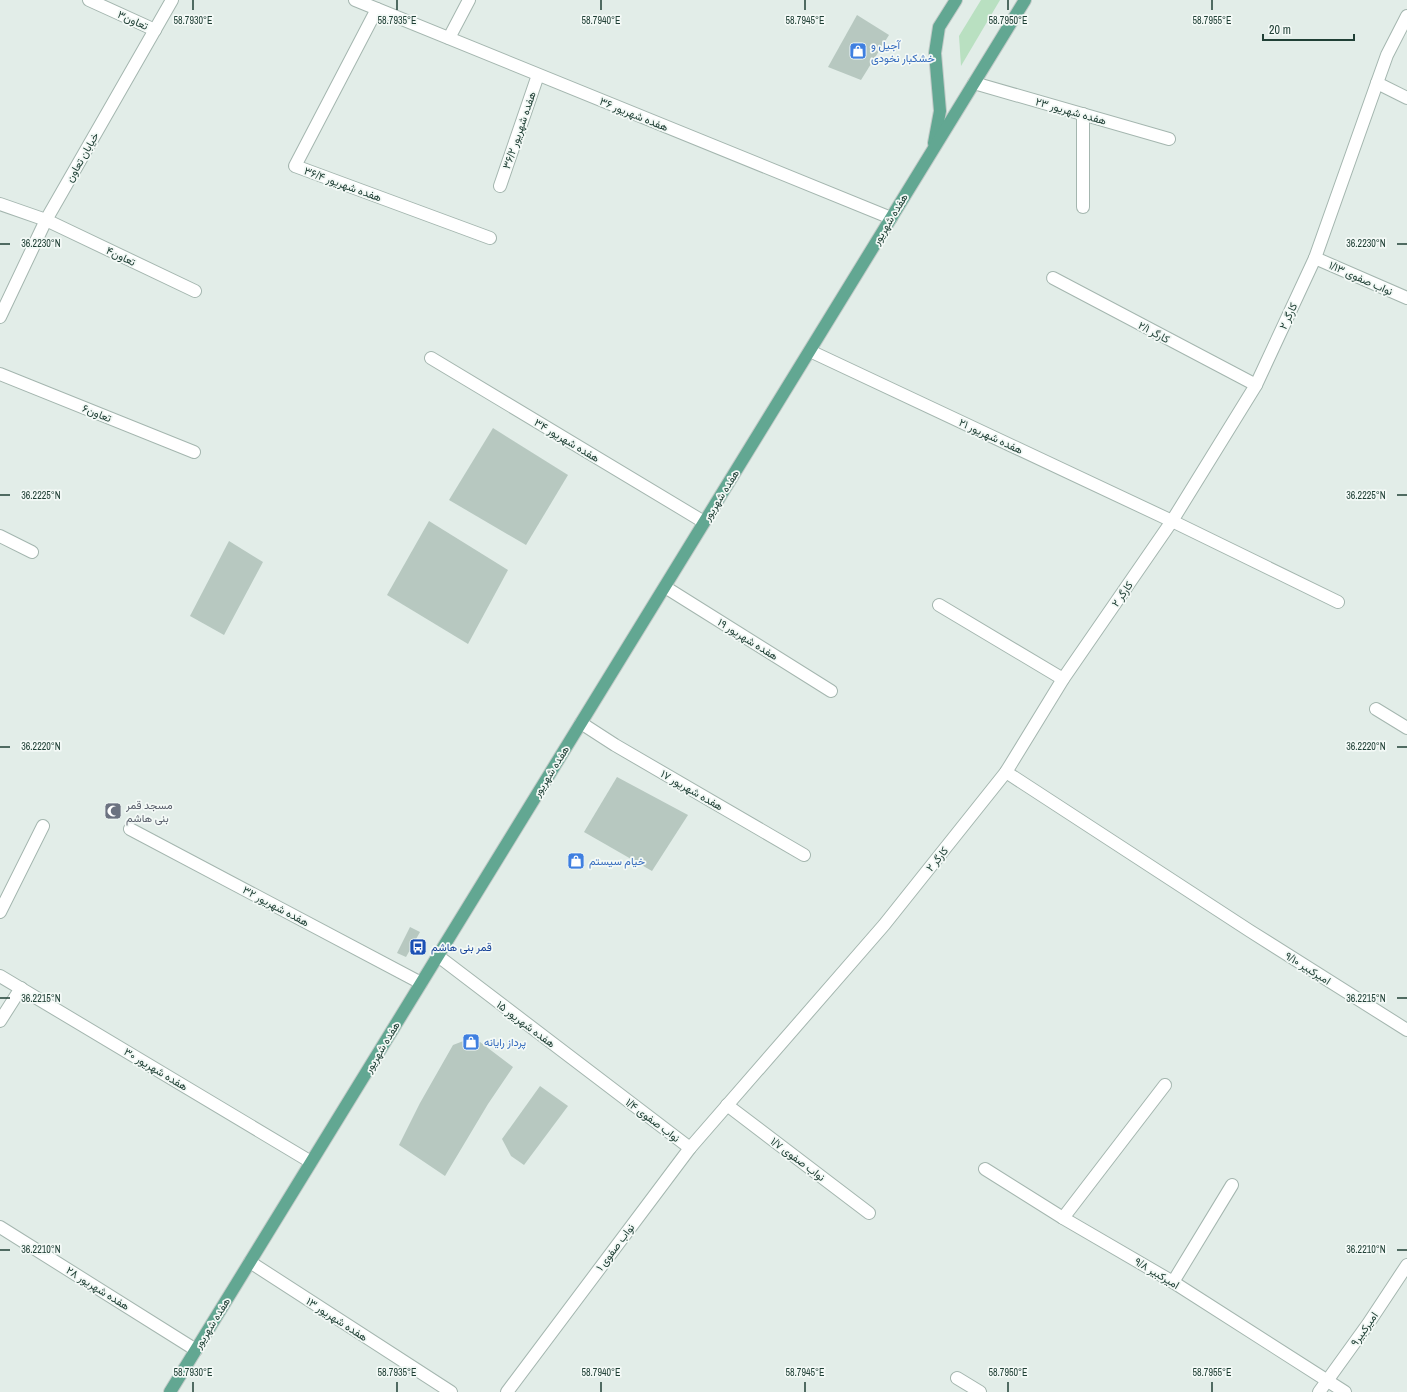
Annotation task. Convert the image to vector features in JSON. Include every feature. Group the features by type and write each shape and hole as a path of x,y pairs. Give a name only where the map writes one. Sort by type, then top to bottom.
{"main road":[{"name":"هفده شهریور","path":"932,150 940,111 935,53 939,27 956,0"},
{"name":"هفده شهریور","path":"170,1392 1025,0"}],"street":[{"name":"تعاون۳","path":"89,0 155,30"},
{"name":"خیابان تعاون","path":"0,317 46,220 172,0"},
{"name":"هفده شهریور ۳۶","path":"355,0 891,218"},
{"path":"449,38 469,0"},
{"name":"هفده شهریور ۳۶/۴","path":"377,9 295,166 490,238"},
{"name":"کارگر ۲","path":"728,1105 884,925 1006,772 1063,679 1172,521 1256,386 1315,258 1376,83 1387,55 1407,16"},
{"name":"هفده شهریور ۳۶/۲","path":"500,186 538,75"},
{"name":"هفده شهریور ۲۳","path":"974,83 1169,140"},
{"path":"1376,83 1407,98"},
{"path":"1083,114 1083,207"},
{"name":"تعاون۴","path":"0,204 46,220 196,291"},
{"name":"نواب صفوی ۱/۱۳","path":"1315,258 1407,298"},
{"name":"کارگر ۲/۱","path":"1053,278 1256,386"},
{"name":"هفده شهریور ۲۱","path":"810,351 1172,521 1338,602"},
{"name":"هفده شهریور ۳۴","path":"431,358 704,522"},
{"name":"تعاون۶","path":"0,374 194,452"},
{"path":"0,536 32,552"},
{"name":"هفده شهریور ۱۹","path":"665,587 831,691"},
{"path":"939,605 1063,679"},
{"path":"1376,708 1407,728"},
{"name":"هفده شهریور ۱۷","path":"581,723 804,855"},
{"name":"امیرکبیر ۹/۱۰","path":"1006,772 1250,931 1407,1030"},
{"path":"0,912 43,826"},
{"name":"هفده شهریور ۳۲","path":"130,829 421,983"},
{"name":"هفده شهریور ۱۵","path":"438,956 615,1091"},
{"name":"هفده شهریور ۳۰","path":"0,976 311,1162"},
{"path":"0,1020 21,988"},
{"path":"1063,1218 1165,1085"},
{"name":"نواب صفوی ۱/۴","path":"615,1091 690,1148"},
{"name":"نواب صفوی ۱","path":"507,1392 690,1148 728,1105"},
{"name":"نواب صفوی ۱/۷","path":"728,1105 868,1213"},
{"name":"امیرکبیر ۹/۸","path":"985,1169 1063,1218 1173,1282 1345,1392"},
{"path":"1173,1282 1232,1185"},
{"name":"هفده شهریور ۲۸","path":"0,1227 196,1350"},
{"name":"هفده شهریور ۱۳","path":"250,1262 451,1392"},
{"name":"امیرکبیر۹","path":"1319,1392 1407,1265"},
{"path":"957,1378 980,1392"}],"green space":[{"path":"981,0 1000,0 961,66 959,36"}],"building":[{"name":"آجیل و خشکبار نخودی","path":"857,15 889,35 861,80 828,67"},
{"path":"493,428 568,475 526,545 449,500"},
{"path":"429,521 508,570 468,644 387,595"},
{"path":"229,541 263,562 224,635 190,616"},
{"path":"617,777 688,815 652,871 584,832"},
{"path":"410,927 420,932 406,957 397,953"},
{"path":"466,1040 480,1042 513,1067 488,1104 445,1176 399,1145 420,1103 453,1045"},
{"path":"540,1086 568,1106 524,1165 511,1156 502,1139"}],"place":[{"name":"آجیل و خشکبار نخودی","path":"858,51"},
{"name":"مسجد قمر بنی هاشم","path":"113,811"},
{"name":"خیام سیستم","path":"576,861"},
{"name":"قمر بنی هاشم","path":"418,947"},
{"name":"پرداز رایانه","path":"471,1042"}]}
